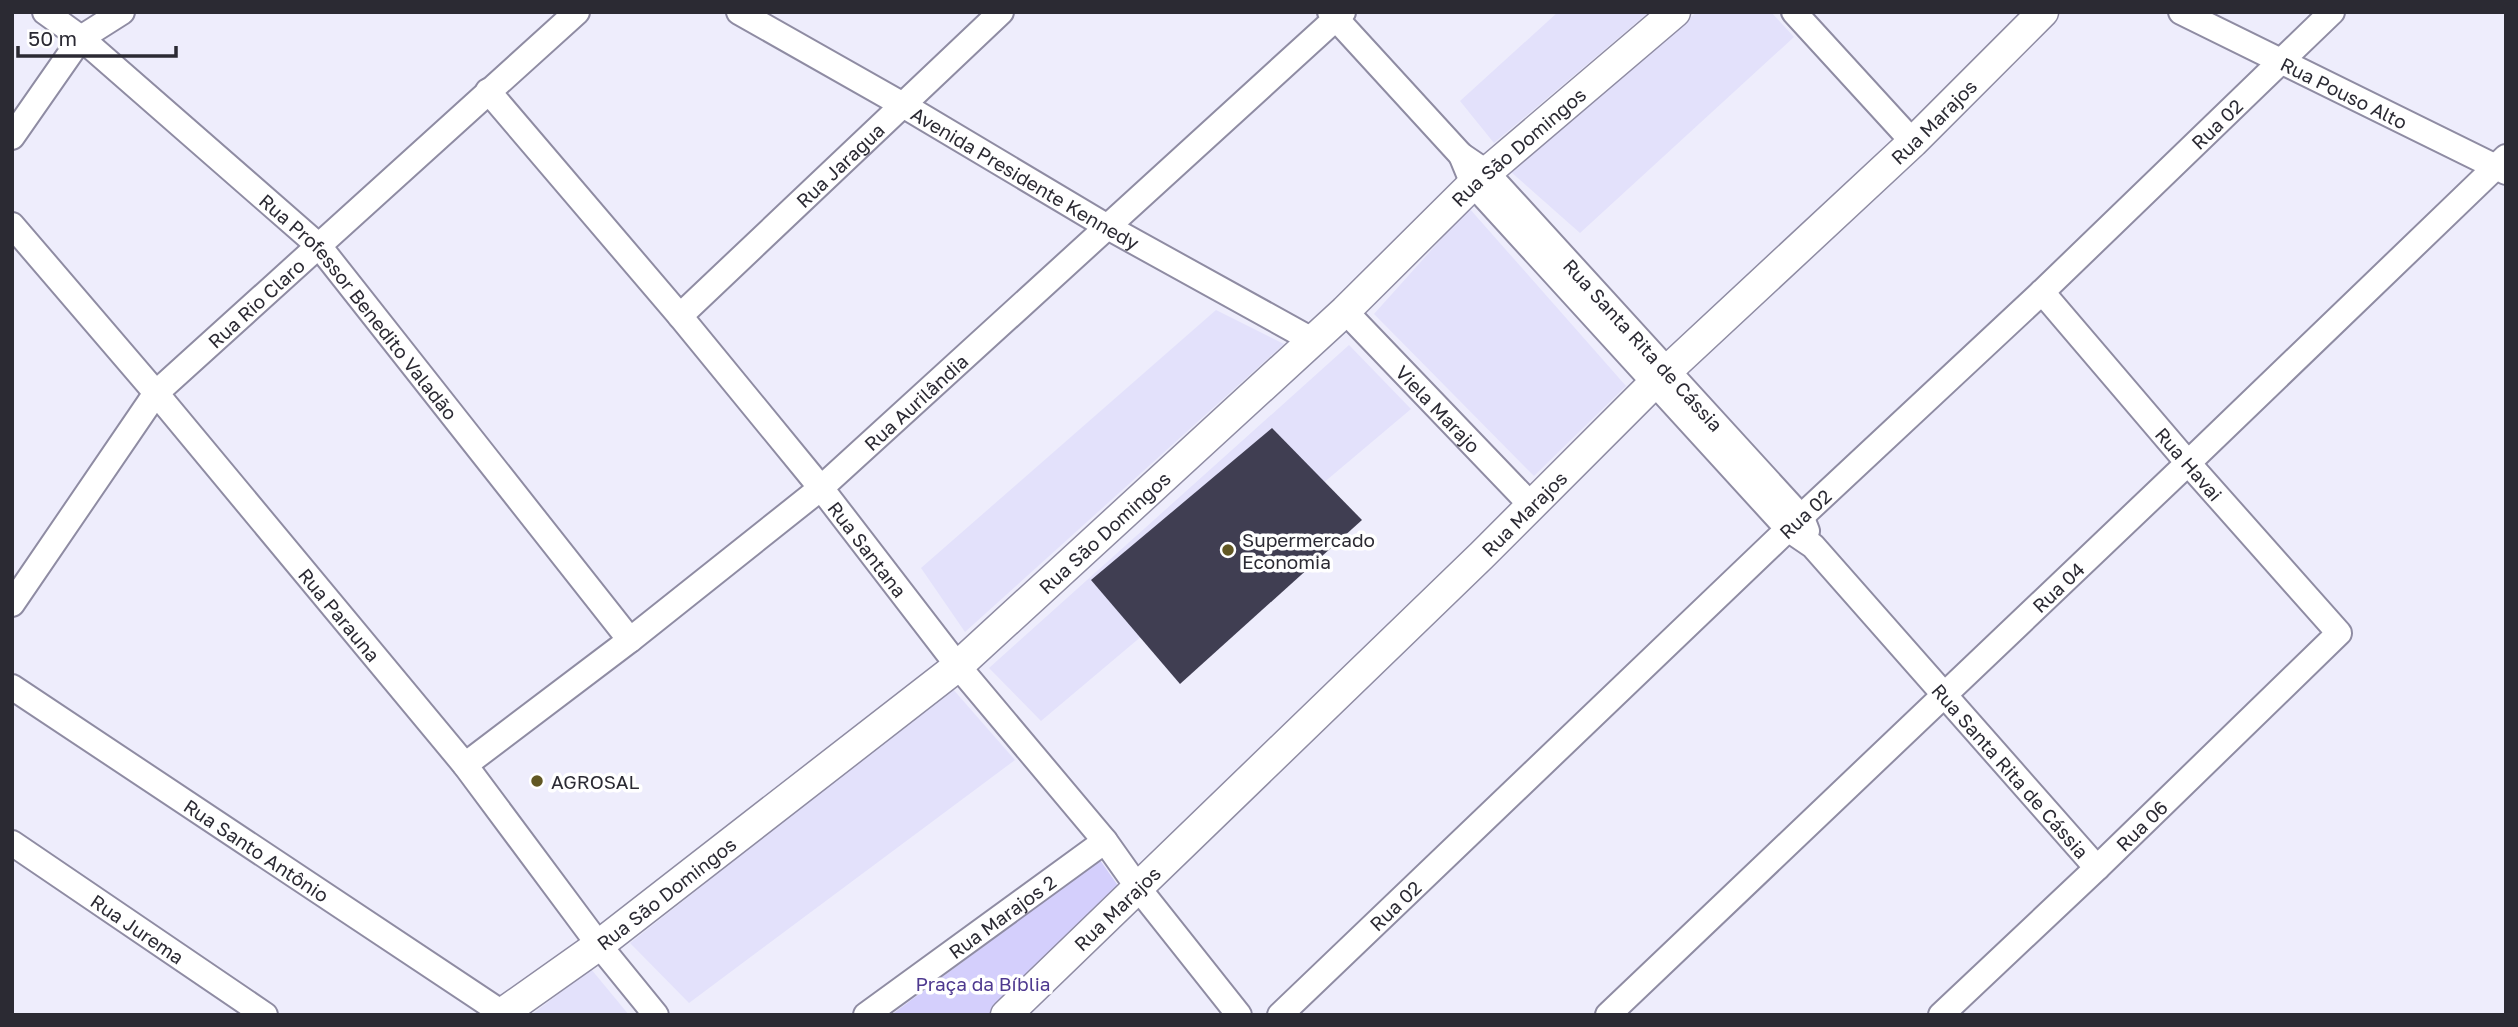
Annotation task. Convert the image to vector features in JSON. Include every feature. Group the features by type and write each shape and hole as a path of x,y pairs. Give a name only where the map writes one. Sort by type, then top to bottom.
{"street":[{"name":"Rua Professor Benedito Valadão","path":"45,12 81,38 318,246 630,640"},
{"path":"12,137 81,38 122,12"},
{"name":"Rua Rio Claro","path":"12,604 22,570 156,393 577,12"},
{"name":"Avenida Presidente Kennedy","path":"739,12 1106,226 1312,340"},
{"name":"Rua Jaragua","path":"680,316 1001,12"},
{"name":"Rua São Domingos","path":"501,1014 599,945 958,666 1345,311 1480,178 1675,12"},
{"path":"1794,12 1913,142"},
{"name":"Rua Marajos","path":"1006,1015 1139,889 1662,377 1913,142 2043,12"},
{"name":"Rua Pouso Alto","path":"2181,12 2503,165"},
{"name":"Rua 02","path":"1280,1015 2042,292 2332,12"},
{"name":"Rua Santa Rita de Cássia","path":"1337,14 1480,178 1795,524 2097,868"},
{"name":"Rua Aurilândia","path":"465,765 630,640 821,488 1337,14"},
{"name":"Rua Santana","path":"488,91 680,316 821,488 958,666 1105,841 1139,889 1238,1015"},
{"name":"Rua 04","path":"1608,1015 2503,165"},
{"name":"Rua Parauna","path":"12,225 156,393 465,765 599,945 656,1015"},
{"name":"Rua Havai","path":"2042,292 2188,463 2339,633"},
{"name":"Viela Marajo","path":"1345,311 1532,506"},
{"name":"Rua 06","path":"1941,1015 2339,633"},
{"name":"Rua Santo Antônio","path":"12,687 501,1014"},
{"name":"Rua Marajos 2","path":"866,1015 1105,841"},
{"name":"Rua Jurema","path":"12,843 265,1015"}],"shaded area":[{"path":"1558,12 1649,12 1494,143 1460,101"},
{"path":"1697,12 1771,12 1794,37 1580,233 1511,172"},
{"path":"1469,208 1626,386 1534,476 1374,314"},
{"path":"1216,310 1284,344 965,632 921,568"},
{"path":"1349,345 1411,409 1041,721 989,668"},
{"path":"952,688 1015,760 689,1003 630,943"},
{"path":"591,969 629,1015 531,1015"}],"green space":[{"name":"Praça da Bíblia","path":"1100,860 1121,890 992,1015 891,1015"}],"building":[{"name":"Supermercado Economia","path":"1272,428 1362,520 1180,684 1091,580"}],"place":[{"name":"Supermercado Economia","path":"1228,550"},
{"name":"AGROSAL","path":"537,781"}]}
